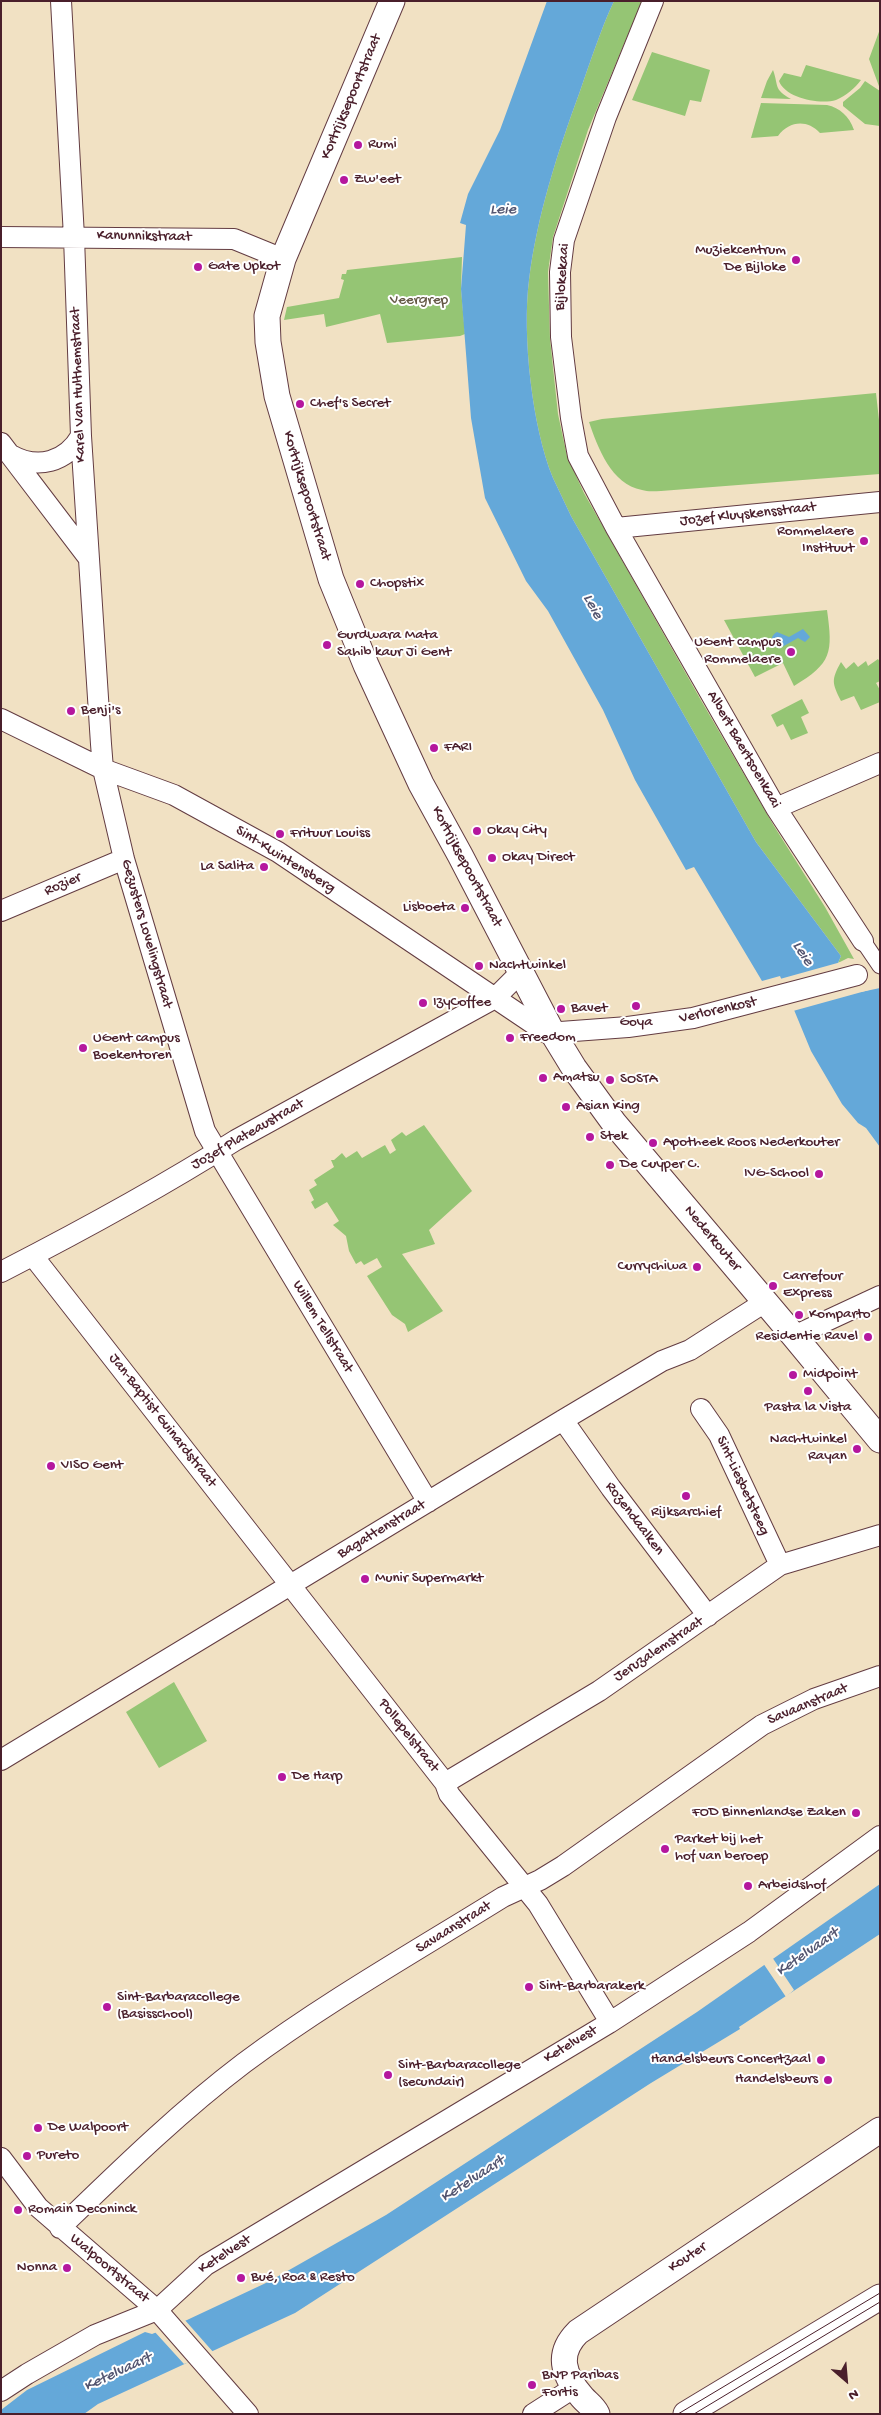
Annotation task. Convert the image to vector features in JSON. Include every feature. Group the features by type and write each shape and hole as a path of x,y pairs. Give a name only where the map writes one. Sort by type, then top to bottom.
{"street":[{"name":"Karel Van Hulthemstraat","path":"61,1 74,237 81,436 103,769"},
{"name":"Kortrijksepoortstraat","path":"392,1 283,259 267,316 271,366 284,422 331,579 370,673 421,784 552,1032"},
{"name":"Bijlokekaai","path":"616,528 578,456 571,418 561,338 560,272 564,240 593,153 653,1"},
{"name":"Kanunnikstraat","path":"1,237 234,239 283,259"},
{"path":"6,449 28,462 46,463 70,451 81,436"},
{"path":"6,449 88,556"},
{"name":"Jozef Kluyskensstraat","path":"616,528 880,502"},
{"name":"Albert Baertsoenkaai","path":"616,528 776,808 880,966"},
{"name":"Sint-Kwintensberg","path":"1,719 103,769 185,801 278,852 547,1033 552,1032"},
{"path":"776,808 880,763"},
{"name":"Gezusters Lovelingstraat","path":"103,769 124,859 205,1131 217,1152"},
{"name":"Rozier","path":"1,911 124,859"},
{"name":"Verlorenkost","path":"552,1032 628,1027 692,1018 857,975 880,966"},
{"path":"494,998 521,972"},
{"name":"Jozef Plateaustraat","path":"1,1272 33,1256 494,998"},
{"name":"Nederkouter","path":"552,1032 574,1068 614,1123 880,1440"},
{"name":"Willem Tellstraat","path":"217,1152 428,1502"},
{"name":"Jan-Baptist Guinardstraat","path":"33,1256 290,1586"},
{"path":"794,1336 880,1296"},
{"name":"Bagattenstraat","path":"1,1760 563,1420 662,1362 690,1350 765,1302"},
{"name":"Sint-Liesbetsteeg","path":"701,1409 719,1435 780,1565"},
{"name":"Rozendaalken","path":"563,1420 611,1488 708,1616"},
{"name":"Jeruzalemstraat","path":"445,1783 598,1691 780,1565 880,1535"},
{"name":"Pollepelstraat","path":"290,1586 445,1783 449,1794 538,1904 610,2022"},
{"name":"Savaanstraat","path":"60,2228 133,2158 243,2064 316,2013 503,1897 524,1888 563,1866 762,1725 814,1699 880,1676"},
{"name":"Ketelvest","path":"157,2310 206,2264 610,2022 749,1932 880,1836"},
{"name":"Kouter","path":"597,2414 575,2387 566,2372 563,2361 569,2341 578,2332 880,2130"},
{"name":"Walpoortstraat","path":"1,2158 38,2207 157,2310 248,2414"},
{"path":"686,2414 880,2297"},
{"path":"1,2391 95,2335 157,2310"},
{"path":"532,2414 575,2387"}],"green space":[{"path":"614,1 642,1 588,130 553,237 548,272 550,339 558,414 567,456 584,493 702,702 774,826 825,907 854,959 848,958 838,963 841,956 756,842 571,516 553,478 539,433 530,381 527,327 529,280 537,232 556,162 571,117 595,47"},
{"path":"880,29 880,89 869,59"},
{"path":"652,52 710,70 701,102 690,100 685,116 632,100"},
{"path":"806,65 861,80 850,92 836,100 821,102 804,99 788,92 779,81 784,73 801,77"},
{"path":"773,70 779,90 791,99 761,98"},
{"path":"865,81 880,91 880,126 865,124 843,106 843,102 860,88"},
{"path":"761,103 827,105 844,113 854,130 820,133 810,125 798,124 787,127 778,136 751,138"},
{"name":"Veergrep","path":"462,257 461,289 465,334 460,336 387,343 380,314 326,327 324,314 284,320 287,307 339,298 344,280 341,279 342,274 346,274 347,270"},
{"path":"876,393 880,429 880,474 644,491 631,486 614,473 597,443 589,422 602,419"},
{"path":"827,610 830,637 827,656 816,670 794,686 783,663 755,677 724,620"},
{"path":"878,659 880,662 880,681 876,683 880,690 880,702 861,710 854,696 841,701 834,685 834,678 841,662 846,669 854,662 858,667 866,661 868,666"},
{"path":"802,699 809,713 801,717 808,733 791,740 783,724 777,727 771,715"},
{"path":"424,1125 472,1191 429,1230 435,1244 402,1254 443,1311 408,1332 405,1324 392,1315 367,1276 382,1267 377,1258 364,1265 361,1261 356,1264 349,1251 346,1236 333,1225 339,1221 327,1202 315,1209 311,1202 314,1200 309,1190 317,1185 314,1180 334,1167 331,1160 334,1160 342,1153 346,1158 357,1151 362,1158 385,1145 390,1154 396,1150 391,1140 402,1132 406,1136"},
{"path":"174,1682 207,1741 159,1768 126,1712"}],"water":[{"name":"Leie","path":"547,1 614,1 595,47 556,162 537,232 529,280 527,327 530,381 539,433 553,478 571,516 756,842 841,956 838,963 861,992 880,988 880,1147 866,1128 858,1123 842,1104 811,1051 780,976 762,981 694,867 686,870 635,780 603,710 548,611 526,581 485,498 471,418 461,289 466,225 460,223 468,194 500,130"},
{"path":"803,629 810,637 805,642 798,638 782,647 772,647 772,638 777,632 789,637"},
{"name":"Ketelvaart","path":"880,1884 880,1934 739,2027 740,2029 651,2083 295,2313 98,2404 84,2414 1,2414 1,2410 27,2390 145,2332 152,2334 187,2320 268,2282 386,2215 697,2012"}],"pier":[{"path":"841,962 863,989 869,990 793,1011 780,979"},
{"path":"772,1957 794,1990 786,1997 763,1963"},
{"path":"184,2319 214,2353 184,2364 154,2331"}],"tram line":[{"path":"678,2414 880,2293"},
{"path":"694,2414 880,2302"}],"place":[{"name":"Rumi","path":"358,145"},
{"name":"Zw'eet","path":"344,180"},
{"name":"Muziekcentrum De Bijloke","path":"796,260"},
{"name":"Gate Upkot","path":"198,267"},
{"name":"Chef's Secret","path":"300,404"},
{"name":"Rommelaere Instituut","path":"864,541"},
{"name":"Chopstix","path":"360,584"},
{"name":"Gurdwara Mata Sahib kaur Ji Gent","path":"327,645"},
{"name":"UGent campus Rommelaere","path":"791,652"},
{"name":"Benji's","path":"71,711"},
{"name":"FARI","path":"434,748"},
{"name":"Okay City","path":"477,831"},
{"name":"Frituur Louiss","path":"280,834"},
{"name":"Okay Direct","path":"492,858"},
{"name":"La Salita","path":"264,867"},
{"name":"Lisboeta","path":"465,908"},
{"name":"Nachtwinkel","path":"479,966"},
{"name":"IzyCoffee","path":"423,1003"},
{"name":"Goya","path":"636,1006"},
{"name":"Bavet","path":"561,1009"},
{"name":"Freedom","path":"510,1038"},
{"name":"UGent campus Boekentoren","path":"83,1048"},
{"name":"Amatsu","path":"543,1078"},
{"name":"SOSTA","path":"610,1080"},
{"name":"Asian King","path":"566,1107"},
{"name":"Stek","path":"590,1137"},
{"name":"Apotheek Roos Nederkouter","path":"653,1143"},
{"name":"De Cuyper C.","path":"610,1165"},
{"name":"IVG-School","path":"819,1174"},
{"name":"Currychiwa","path":"697,1267"},
{"name":"Carrefour Express","path":"773,1286"},
{"name":"Komparto","path":"799,1315"},
{"name":"Residentie Ravel","path":"868,1337"},
{"name":"Midpoint","path":"793,1375"},
{"name":"Pasta la Vista","path":"808,1391"},
{"name":"Nachtwinkel Rayan","path":"857,1449"},
{"name":"VISO Gent","path":"51,1466"},
{"name":"Rijksarchief","path":"686,1496"},
{"name":"Munir Supermarkt","path":"365,1579"},
{"name":"De Harp","path":"282,1777"},
{"name":"FOD Binnenlandse Zaken","path":"856,1813"},
{"name":"Parket bij het hof van beroep","path":"665,1849"},
{"name":"Arbeidshof","path":"748,1886"},
{"name":"Sint-Barbarakerk","path":"529,1987"},
{"name":"Sint-Barbaracollege (Basisschool)","path":"107,2007"},
{"name":"Handelsbeurs Concertzaal","path":"821,2060"},
{"name":"Sint-Barbaracollege (secundair)","path":"388,2075"},
{"name":"Handelsbeurs","path":"828,2080"},
{"name":"De Walpoort","path":"38,2128"},
{"name":"Pureto","path":"27,2156"},
{"name":"Romain Deconinck","path":"18,2210"},
{"name":"Nonna","path":"67,2268"},
{"name":"Bué, Roa & Resto","path":"241,2278"},
{"name":"BNP Paribas Fortis","path":"532,2385"}]}
